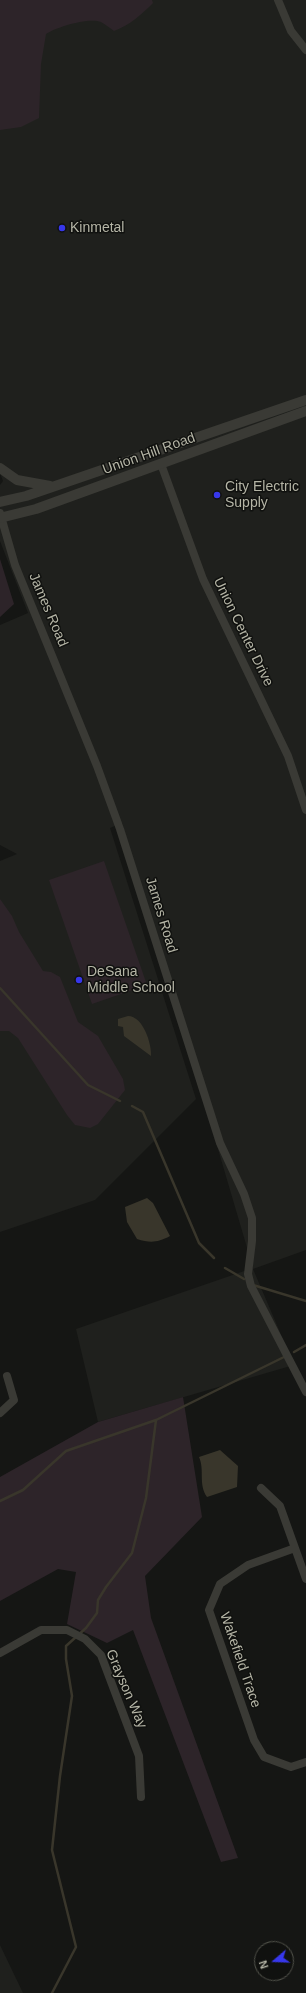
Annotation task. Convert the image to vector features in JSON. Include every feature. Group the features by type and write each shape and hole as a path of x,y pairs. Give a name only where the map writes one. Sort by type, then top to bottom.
{"street":[{"path":"278,0 291,30 306,50"},
{"name":"Union Hill Road","path":"0,502 54,486 306,400"},
{"name":"Union Hill Road","path":"0,516 36,509 306,412"},
{"name":"Union Center Drive","path":"161,464 203,579 288,756 306,810"},
{"path":"0,468 17,480 54,486"},
{"name":"James Road","path":"0,516 15,565 68,692 118,822 220,1143 244,1194 252,1218 248,1274 251,1286 306,1392"},
{"path":"0,1413 14,1400 8,1376"},
{"path":"261,1488 280,1506 306,1579"},
{"name":"Wakefield Trace","path":"295,1548 248,1565 220,1584 209,1610 254,1740 264,1757 291,1767 306,1762"},
{"name":"Grayson Way","path":"0,1653 41,1630 67,1630 85,1639 101,1655 139,1756 142,1797"}],"shaded area":[{"path":"0,0 306,0 306,1250 253,1269 294,1365 98,1422 76,1329 253,1268 122,823 110,828 196,1099 95,1200 0,1232 0,861 17,854 0,845 0,625 28,613 0,541 0,485 3,481 0,473"},
{"path":"0,0 152,0 153,3 135,19 114,31 101,22 89,21 65,26 46,34 41,64 39,118 21,127 0,130"},
{"path":"0,559 14,604 0,617"},
{"path":"104,861 147,985 92,1004 49,880"},
{"path":"0,899 12,916 19,932 43,971 51,972 60,977 78,1022 98,1036 123,1079 125,1090 98,1124 90,1128 75,1125 67,1115 18,1038 9,1031 0,1031"},
{"path":"128,1016 133,1017 142,1025 148,1038 151,1056 124,1036 123,1027 118,1026 118,1019"},
{"path":"147,1198 153,1203 170,1236 154,1242 137,1239 127,1222 125,1207"},
{"path":"183,1397 202,1517 145,1576 151,1618 238,1858 221,1862 133,1630 107,1643 67,1624 76,1572 58,1569 0,1601 0,1477 98,1422"},
{"path":"220,1450 238,1466 237,1487 207,1497 204,1492 202,1482 202,1467 199,1457"},
{"path":"0,1945 23,1993 0,1993"}],"waterway":[{"path":"0,988 88,1085 120,1101"},
{"path":"132,1106 143,1112 199,1243 214,1258"},
{"path":"225,1268 244,1279"},
{"path":"253,1285 306,1301"},
{"path":"294,1352 306,1345"},
{"path":"0,1501 23,1490 66,1451 156,1420 284,1357"},
{"path":"52,1993 76,1947 52,1850 60,1776 72,1696 66,1659 66,1646 86,1628 97,1613 98,1600 132,1553 146,1498 156,1420"}],"place":[{"name":"Kinmetal","path":"62,228"},
{"name":"City Electric Supply","path":"217,495"},
{"name":"DeSana Middle School","path":"79,980"}]}
